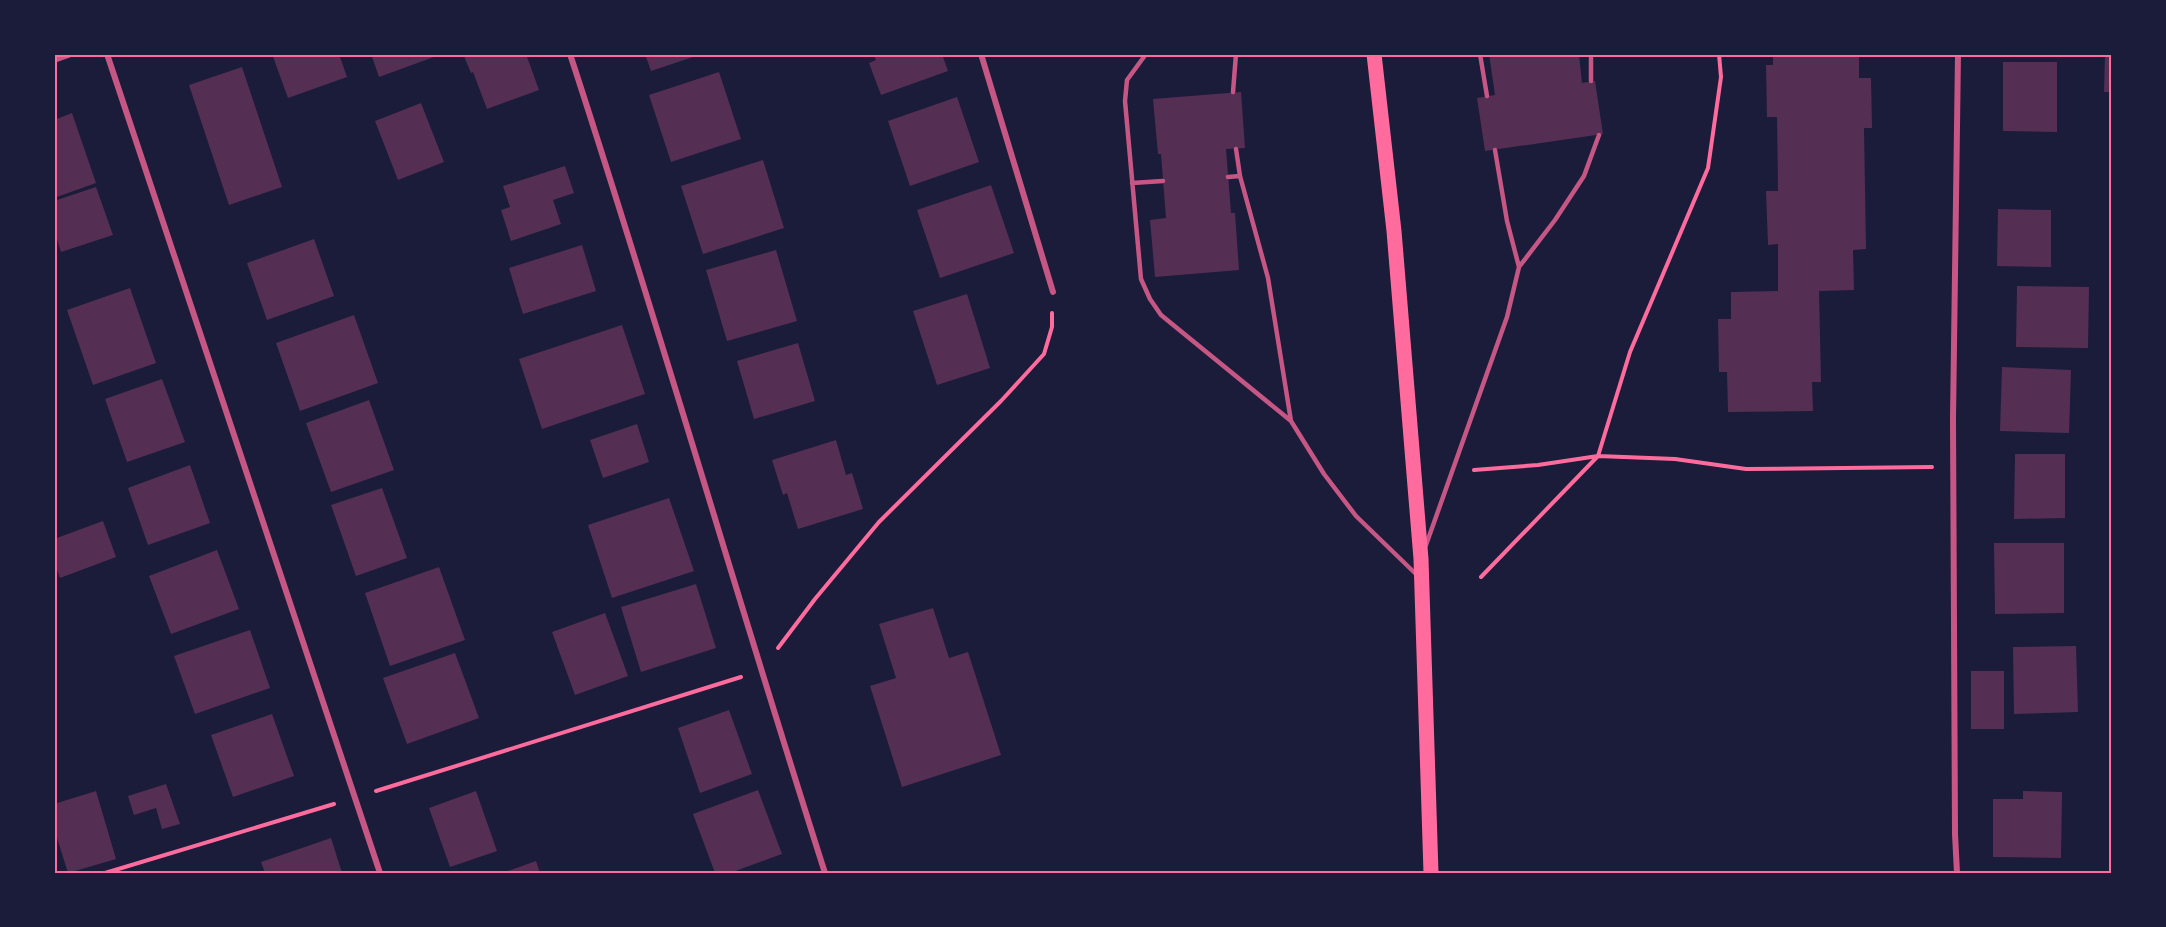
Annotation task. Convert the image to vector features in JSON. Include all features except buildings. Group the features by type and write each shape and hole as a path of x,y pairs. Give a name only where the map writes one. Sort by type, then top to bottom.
{"main road":[{"path":"1374,54 1394,231 1421,559 1431,873"}],"street":[{"path":"54,60 71,54"},
{"path":"107,54 380,873"},
{"path":"570,54 614,188 760,671 825,873"},
{"path":"981,54 1053,292"},
{"path":"1957,873 1954,467 1958,54"}],"lane":[{"path":"1146,54 1127,80 1125,101 1141,279 1150,299 1161,315 1291,421 1323,474 1356,516 1421,579"},
{"path":"1233,92 1236,54"},
{"path":"1591,54 1591,81"},
{"path":"1487,96 1480,55 1489,56"},
{"path":"1421,559 1507,317 1519,267 1555,220 1584,176 1599,135"},
{"path":"1236,149 1240,176 1268,278 1291,421"},
{"path":"1495,150 1507,221 1519,267"},
{"path":"1228,177 1240,176"},
{"path":"1132,183 1163,181"}],"path":[{"path":"1481,577 1598,456 1629,352 1708,168 1721,76 1719,54"},
{"path":"105,873 760,671 815,599 879,522 1001,401 1044,354 1052,327 1053,292"},
{"path":"1472,471 1538,465 1598,456 1675,459 1746,469 1954,467"}]}
